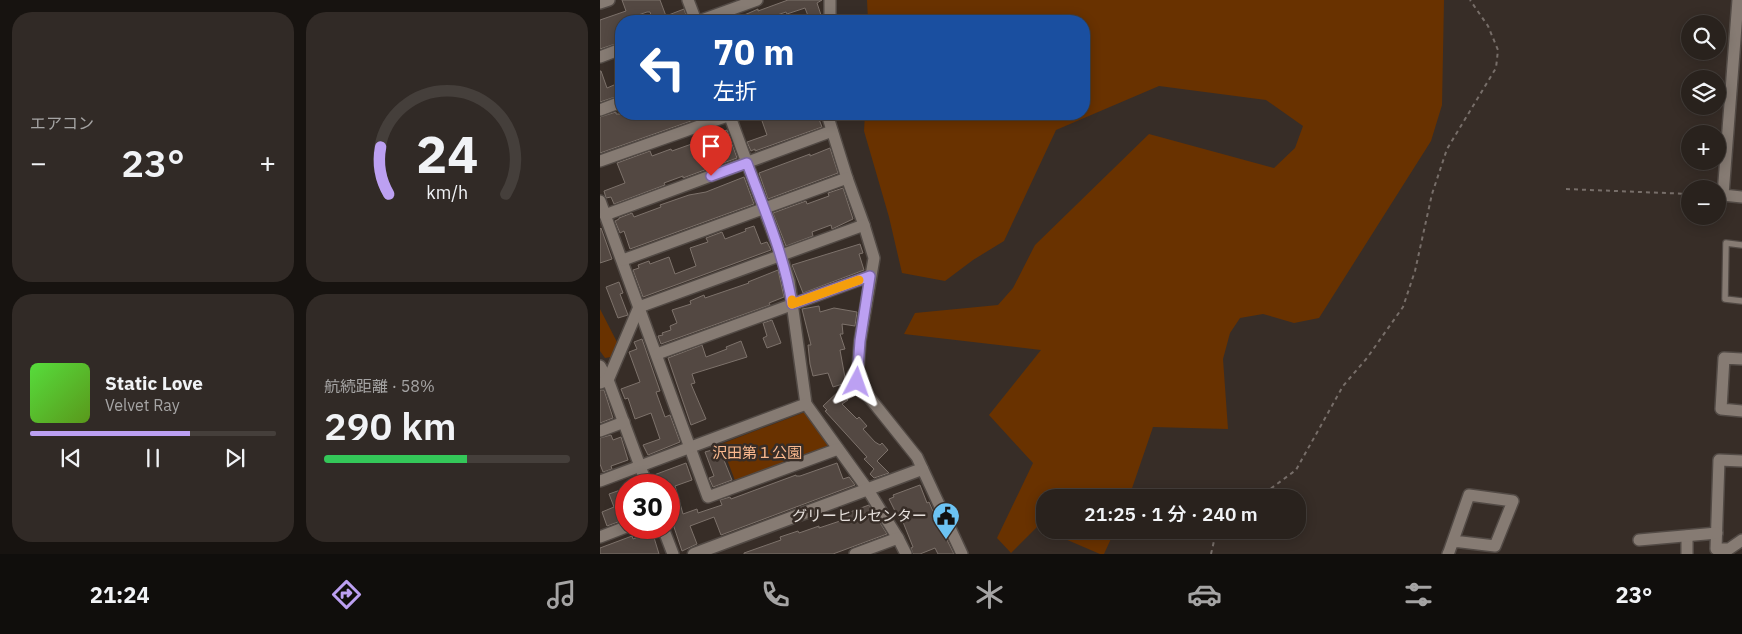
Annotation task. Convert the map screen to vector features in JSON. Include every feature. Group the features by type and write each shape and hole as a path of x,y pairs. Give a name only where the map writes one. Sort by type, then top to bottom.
{"street":[{"path":"600,3 609,0"},
{"path":"688,0 694,15"},
{"path":"714,15 757,0"},
{"path":"830,0 830,15"},
{"path":"1738,0 1739,29 1723,195 1742,197"},
{"path":"600,57 615,51"},
{"path":"600,110 615,104"},
{"path":"600,162 714,120"},
{"path":"732,120 789,281 806,404 868,490 906,554"},
{"path":"829,120 874,258 860,341 857,382 917,457 962,554"},
{"path":"605,214 832,131"},
{"path":"623,260 847,178"},
{"path":"600,201 708,497 838,448"},
{"path":"604,381 639,307 864,225"},
{"path":"657,354 870,276"},
{"path":"1742,359 1724,358 1721,409 1742,411"},
{"path":"600,366 604,381 624,422 643,474"},
{"path":"600,481 806,404"},
{"path":"600,431 624,422"},
{"path":"1742,461 1719,460 1716,549 1729,549 1742,540"},
{"path":"694,554 922,470"},
{"path":"1448,554 1469,495 1513,501 1495,546 1453,541"},
{"path":"600,536 615,530"},
{"path":"1640,540 1717,533"},
{"path":"1687,536 1687,554"},
{"path":"855,554 898,538"},
{"path":"667,539 673,554"}],"lane":[{"path":"1742,245 1726,243 1725,300 1742,301"}],"path":[{"path":"1270,489 1296,470 1343,386 1368,358 1403,307 1415,271 1432,194 1447,149 1496,68 1498,50 1488,26 1470,0"},
{"path":"1566,189 1681,194"},
{"path":"1210,554 1215,539"}],"green space":[{"path":"867,0 1444,0 1442,105 1431,141 1319,318 1294,323 1263,314 1240,318 1230,333 1223,359 1228,429 1153,427 1132,489 1036,489 1036,528 1011,553 997,538 1033,463 989,415 1041,350 904,334 915,313 998,305 1013,288 1035,245 1149,134 1274,168 1295,148 1303,126 1266,100 1159,86 1090,115 1090,15 868,15"},
{"path":"865,120 1079,120 1056,130 1004,241 973,260 945,281 902,273 889,217 864,131"},
{"path":"600,309 618,344 611,357 605,358 600,351"},
{"name":"沢田第１公園","path":"805,412 829,447 736,483 721,444"},
{"path":"1065,539 1111,539 1104,554"}],"building":[{"path":"622,0 660,0 666,15 651,15 650,12 647,12 638,15 615,15 615,44 600,49 600,20 626,11"},
{"path":"788,0 822,0 817,3 821,15 808,15 805,8 787,14 786,12 777,15 744,15 758,9 758,11"},
{"path":"684,9 686,15 669,15"},
{"path":"601,71 607,88 615,85 615,97 600,102"},
{"path":"615,112 615,120 694,120 600,153 600,117"},
{"path":"762,120 819,120 822,127 751,151 747,142 767,135"},
{"path":"727,130 737,158 664,183 665,185 614,204 611,197 606,198 604,191 625,183 617,163 650,151 652,156 671,149 672,151 700,141 698,134 707,131 708,137"},
{"path":"830,148 838,173 768,199 759,173"},
{"path":"744,177 754,204 630,249 624,231 620,233 615,221 632,213 634,217 661,207 660,205 689,195 706,192"},
{"path":"843,188 853,219 832,229 831,225 812,232 813,236 786,246 773,213 806,201 807,204 829,196 828,193"},
{"path":"754,226 761,244 767,242 771,250 643,297 633,270 639,268 638,265 649,261 650,264 669,257 675,274 696,266 690,248 708,242 706,238 722,232 725,239"},
{"path":"600,229 612,259 600,263"},
{"path":"860,244 863,253 859,254 864,270 803,293 792,265"},
{"path":"778,270 784,297 769,303 770,305 661,344 658,336 671,330 670,326 677,323 672,310 691,304 690,301 704,295 705,298 749,283"},
{"path":"619,282 623,293 620,294 628,315 618,318 606,287"},
{"path":"819,306 820,312 834,308 857,312 855,326 842,324 843,334 840,334 845,349 840,350 846,383 833,387 828,373 813,376 810,364 808,345 811,345 802,309"},
{"path":"772,320 781,343 767,348 763,338 767,336 763,323"},
{"path":"642,339 660,391 656,392 665,417 670,415 680,442 648,455 643,445 660,439 651,413 635,419 628,398 625,399 621,389 640,382 629,352 637,349 634,342"},
{"path":"741,341 747,357 692,374 695,383 691,384 706,419 691,425 668,358 702,345 706,357"},
{"path":"841,389 848,400 842,404 867,426 863,429 875,442 880,445 882,443 888,450 877,461 889,473 874,478 870,474 874,469 864,459 867,457 825,411 827,410 823,406"},
{"path":"600,390 604,390 613,418 600,423"},
{"path":"611,435 613,440 621,437 628,460 611,466 612,469 603,472 600,464 600,438"},
{"path":"719,448 732,480 713,487 709,478 714,476 705,452"},
{"path":"686,463 692,480 680,484 680,474 657,474"},
{"path":"837,463 843,479 849,477 855,485 721,535 714,517 690,526 697,544 682,551 678,539 680,539 680,504 683,514 697,509 698,513 722,505 720,500 730,497 731,499 796,475 800,476"},
{"path":"920,485 927,503 929,502 954,554 938,554 935,548 920,554 913,554 911,548 913,547 903,522 901,523 889,499 894,497 893,495"},
{"path":"615,492 615,523 607,526 602,512 614,507 609,494"},
{"path":"869,505 887,534 833,554 744,554 781,540 780,537 840,521 839,516"},
{"path":"624,539 654,539 659,554 600,554 600,548"}],"slow traffic":[{"path":"792,300 792,304 859,280"}],"place":[{"name":"グリーヒルセンター","path":"946,540"}],"route":[{"path":"711,176 747,163 781,255 789,281 792,304 870,276 860,341 857,382"}]}
